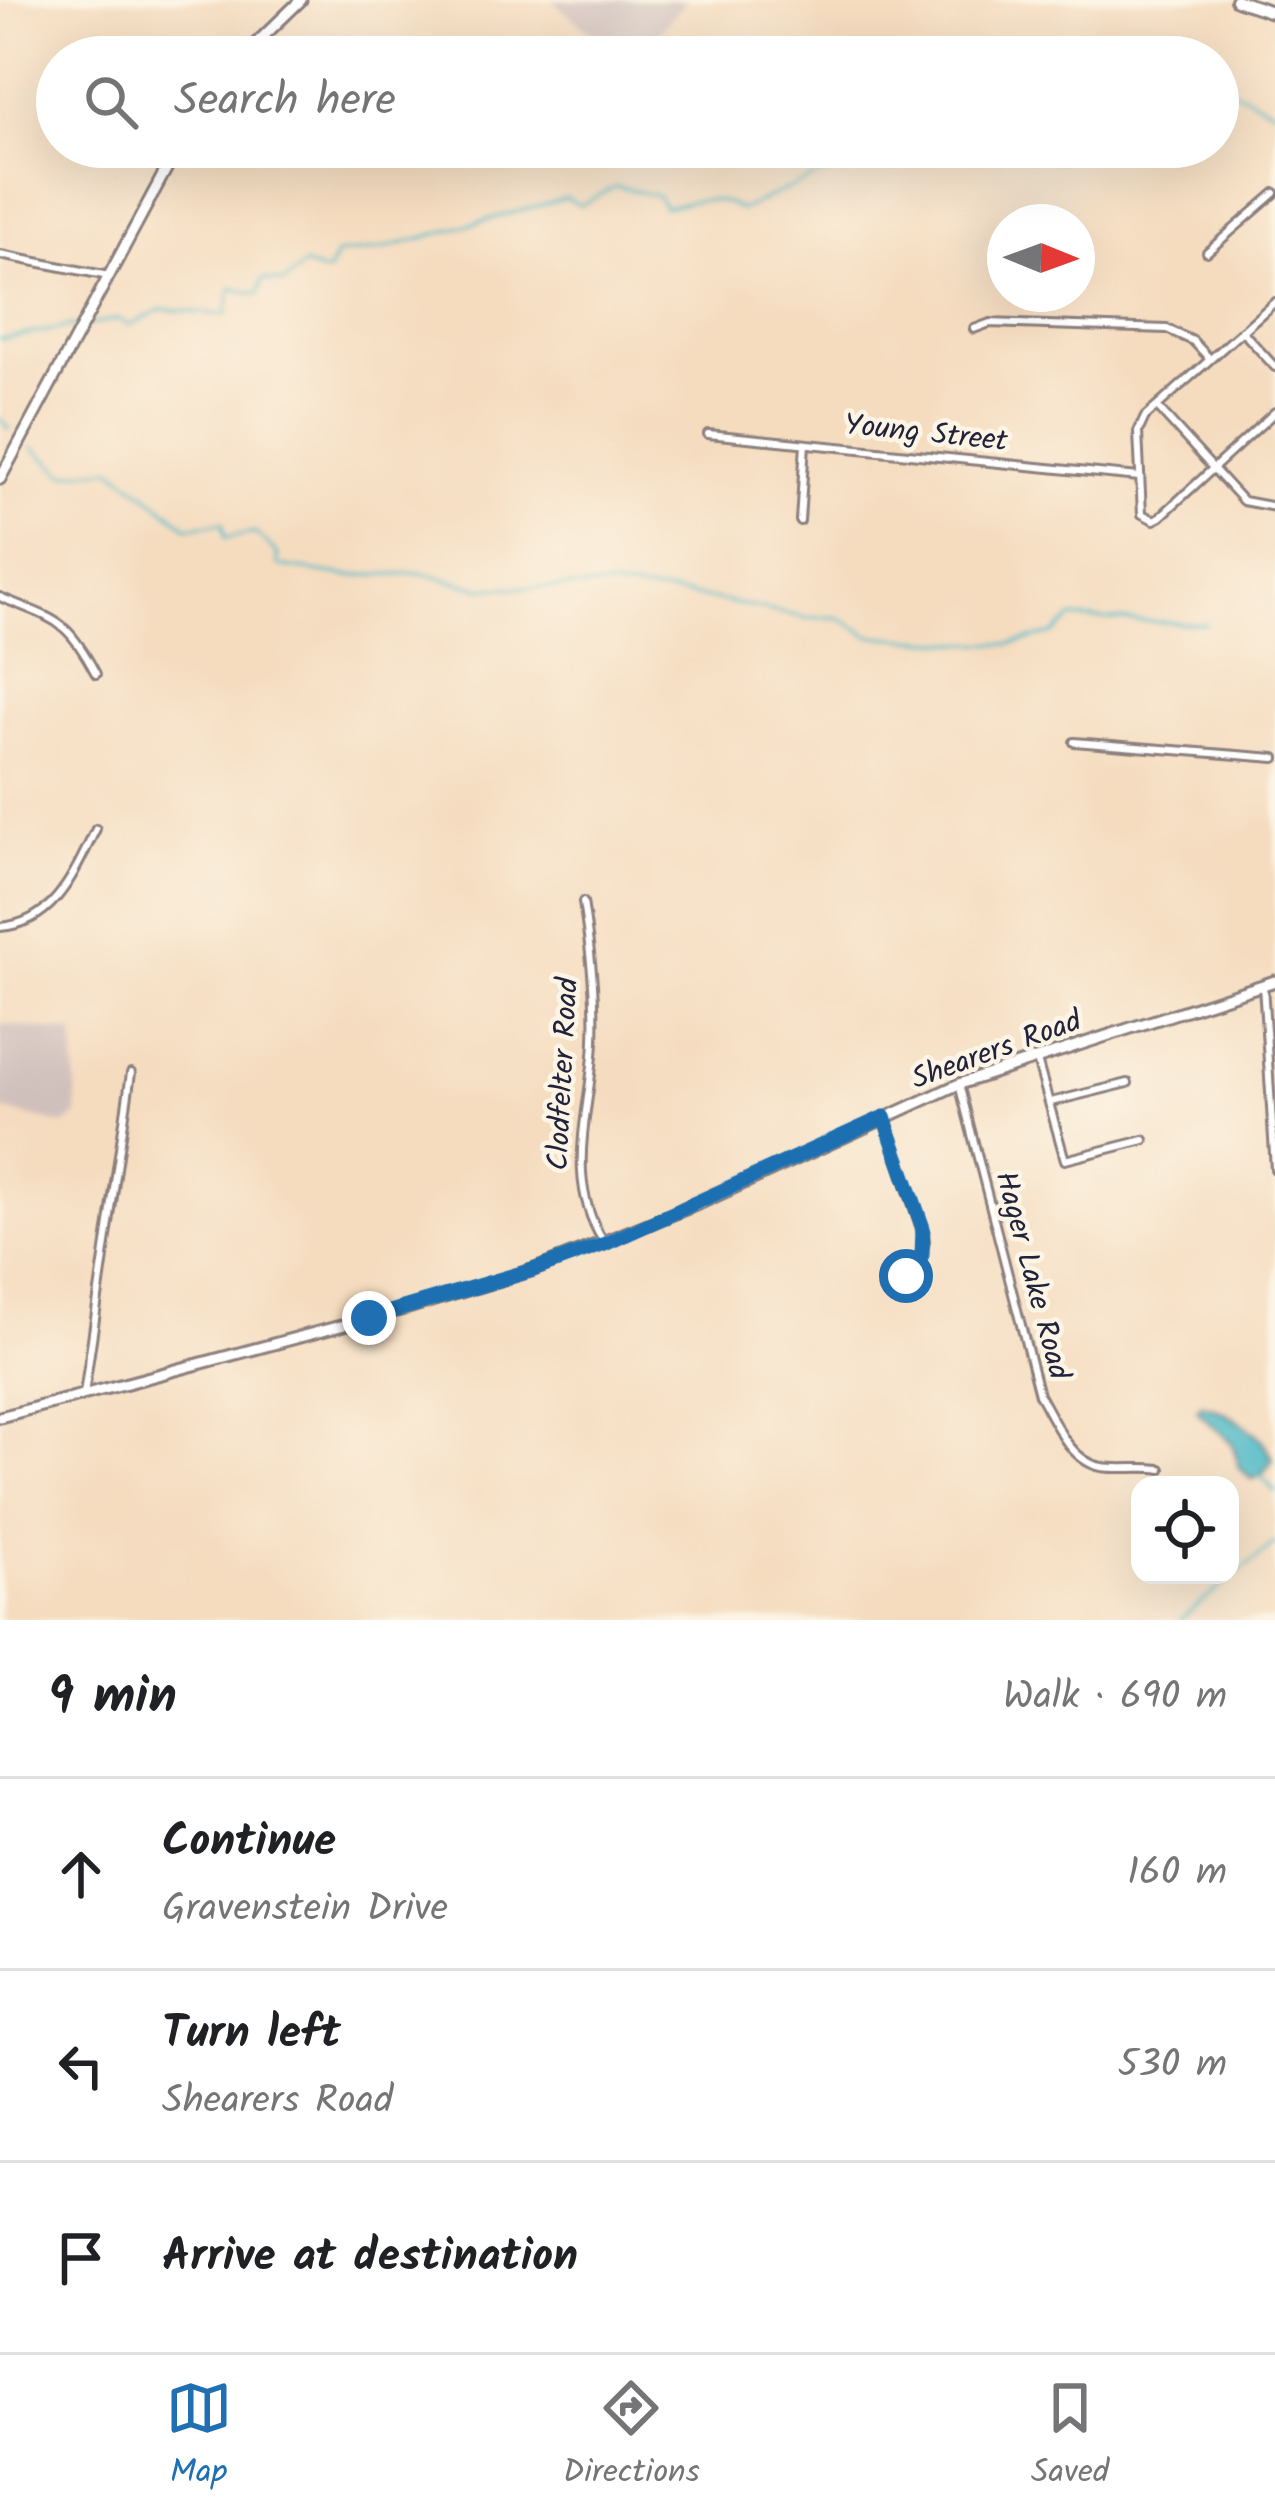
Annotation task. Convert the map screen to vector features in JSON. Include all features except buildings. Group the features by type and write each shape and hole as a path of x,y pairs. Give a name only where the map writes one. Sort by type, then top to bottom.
{"main road":[{"path":"1236,0 1275,13"}],"street":[{"path":"264,36 301,0"},
{"path":"0,479 167,168"},
{"path":"1207,252 1275,193"},
{"path":"0,255 109,276"},
{"path":"1275,302 1145,417 1138,432 1142,514 1154,520 1275,412"},
{"path":"974,329 990,322 1167,329 1193,341 1210,359"},
{"path":"1242,331 1275,367"},
{"path":"1157,407 1243,501 1275,507"},
{"name":"Young Street","path":"708,434 1139,477"},
{"path":"800,521 805,444"},
{"path":"0,597 73,632 96,674"},
{"path":"1074,742 1275,758"},
{"path":"0,927 33,920 56,901 97,829"},
{"name":"Clodfelter Road","path":"583,902 594,996 594,1044 580,1184 605,1244"},
{"name":"Shearers Road","path":"0,1417 408,1308 605,1244 959,1084 1275,981"},
{"path":"1263,985 1275,1169"},
{"path":"1036,1057 1065,1160 1144,1140"},
{"path":"84,1394 131,1073"},
{"path":"1051,1102 1128,1083"},
{"name":"Hager Lake Road","path":"959,1084 1039,1395 1065,1438 1086,1461 1097,1466 1161,1469"},
{"path":"883,1289 916,1267 925,1241 884,1117"}],"shaded area":[{"path":"551,0 686,0 656,36 596,36"},
{"path":"0,1024 74,1033 77,1115 64,1125 0,1109"}],"water":[{"path":"1202,1405 1234,1418 1261,1440 1273,1459 1261,1476 1251,1479 1240,1468 1232,1443 1200,1414 1197,1409"}],"waterway":[{"path":"1239,93 1275,110"},
{"path":"88,325 118,319 130,325 162,309 226,315 231,288 258,294 263,279 284,283 304,265 327,273 337,254 378,250 566,198 581,205 616,186 658,196 664,207 712,200 740,210 851,168"},
{"path":"0,339 74,326"},
{"path":"0,419 10,429"},
{"path":"33,448 65,474 112,468 188,527 223,523 225,538 255,533 277,553 279,566 347,576 420,573 481,588 609,587 697,596 807,618 838,617 870,636 962,643 1009,644 1053,634 1072,618 1206,624"},
{"path":"1260,1475 1275,1492"},
{"path":"1180,1620 1275,1543"}],"route":[{"path":"369,1318 605,1244 884,1117 925,1241 916,1267 906,1276"}]}
